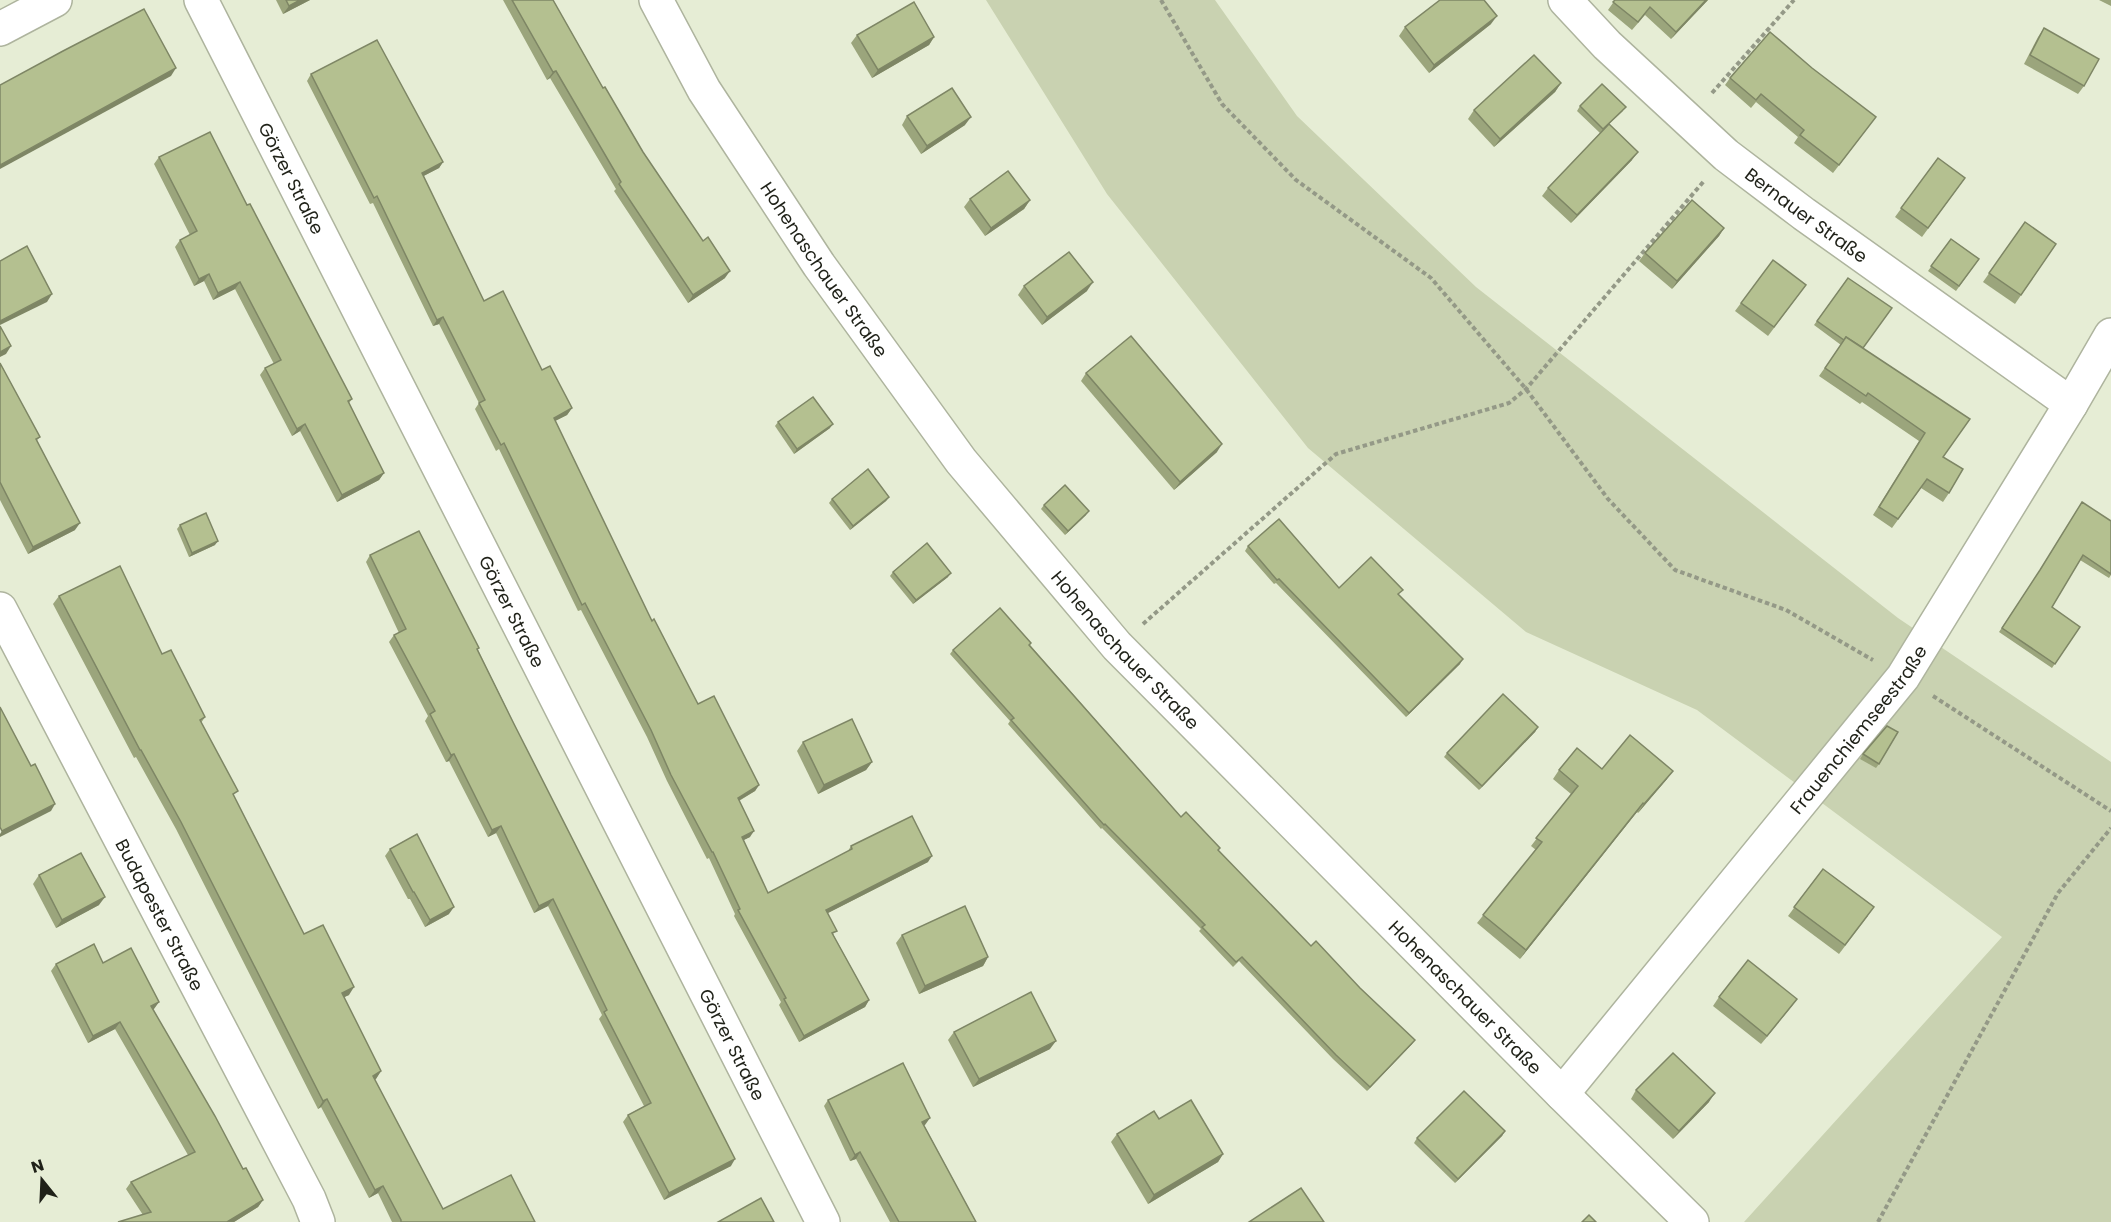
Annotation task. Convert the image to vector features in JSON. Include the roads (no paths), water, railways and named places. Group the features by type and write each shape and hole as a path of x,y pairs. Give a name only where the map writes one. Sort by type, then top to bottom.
{"street":[{"path":"0,29 55,0"},
{"name":"Görzer Straße","path":"201,0 823,1222"},
{"name":"Hohenaschauer Straße","path":"656,0 704,90 833,284 961,461 1117,646 1562,1095 1692,1222"},
{"name":"Bernauer Straße","path":"1565,0 1607,45 1726,155 1804,214 2071,404"},
{"name":"Frauenchiemseestraße","path":"1562,1095 1903,677 2111,335"},
{"name":"Budapester Straße","path":"3,620 309,1199 318,1222"}]}
